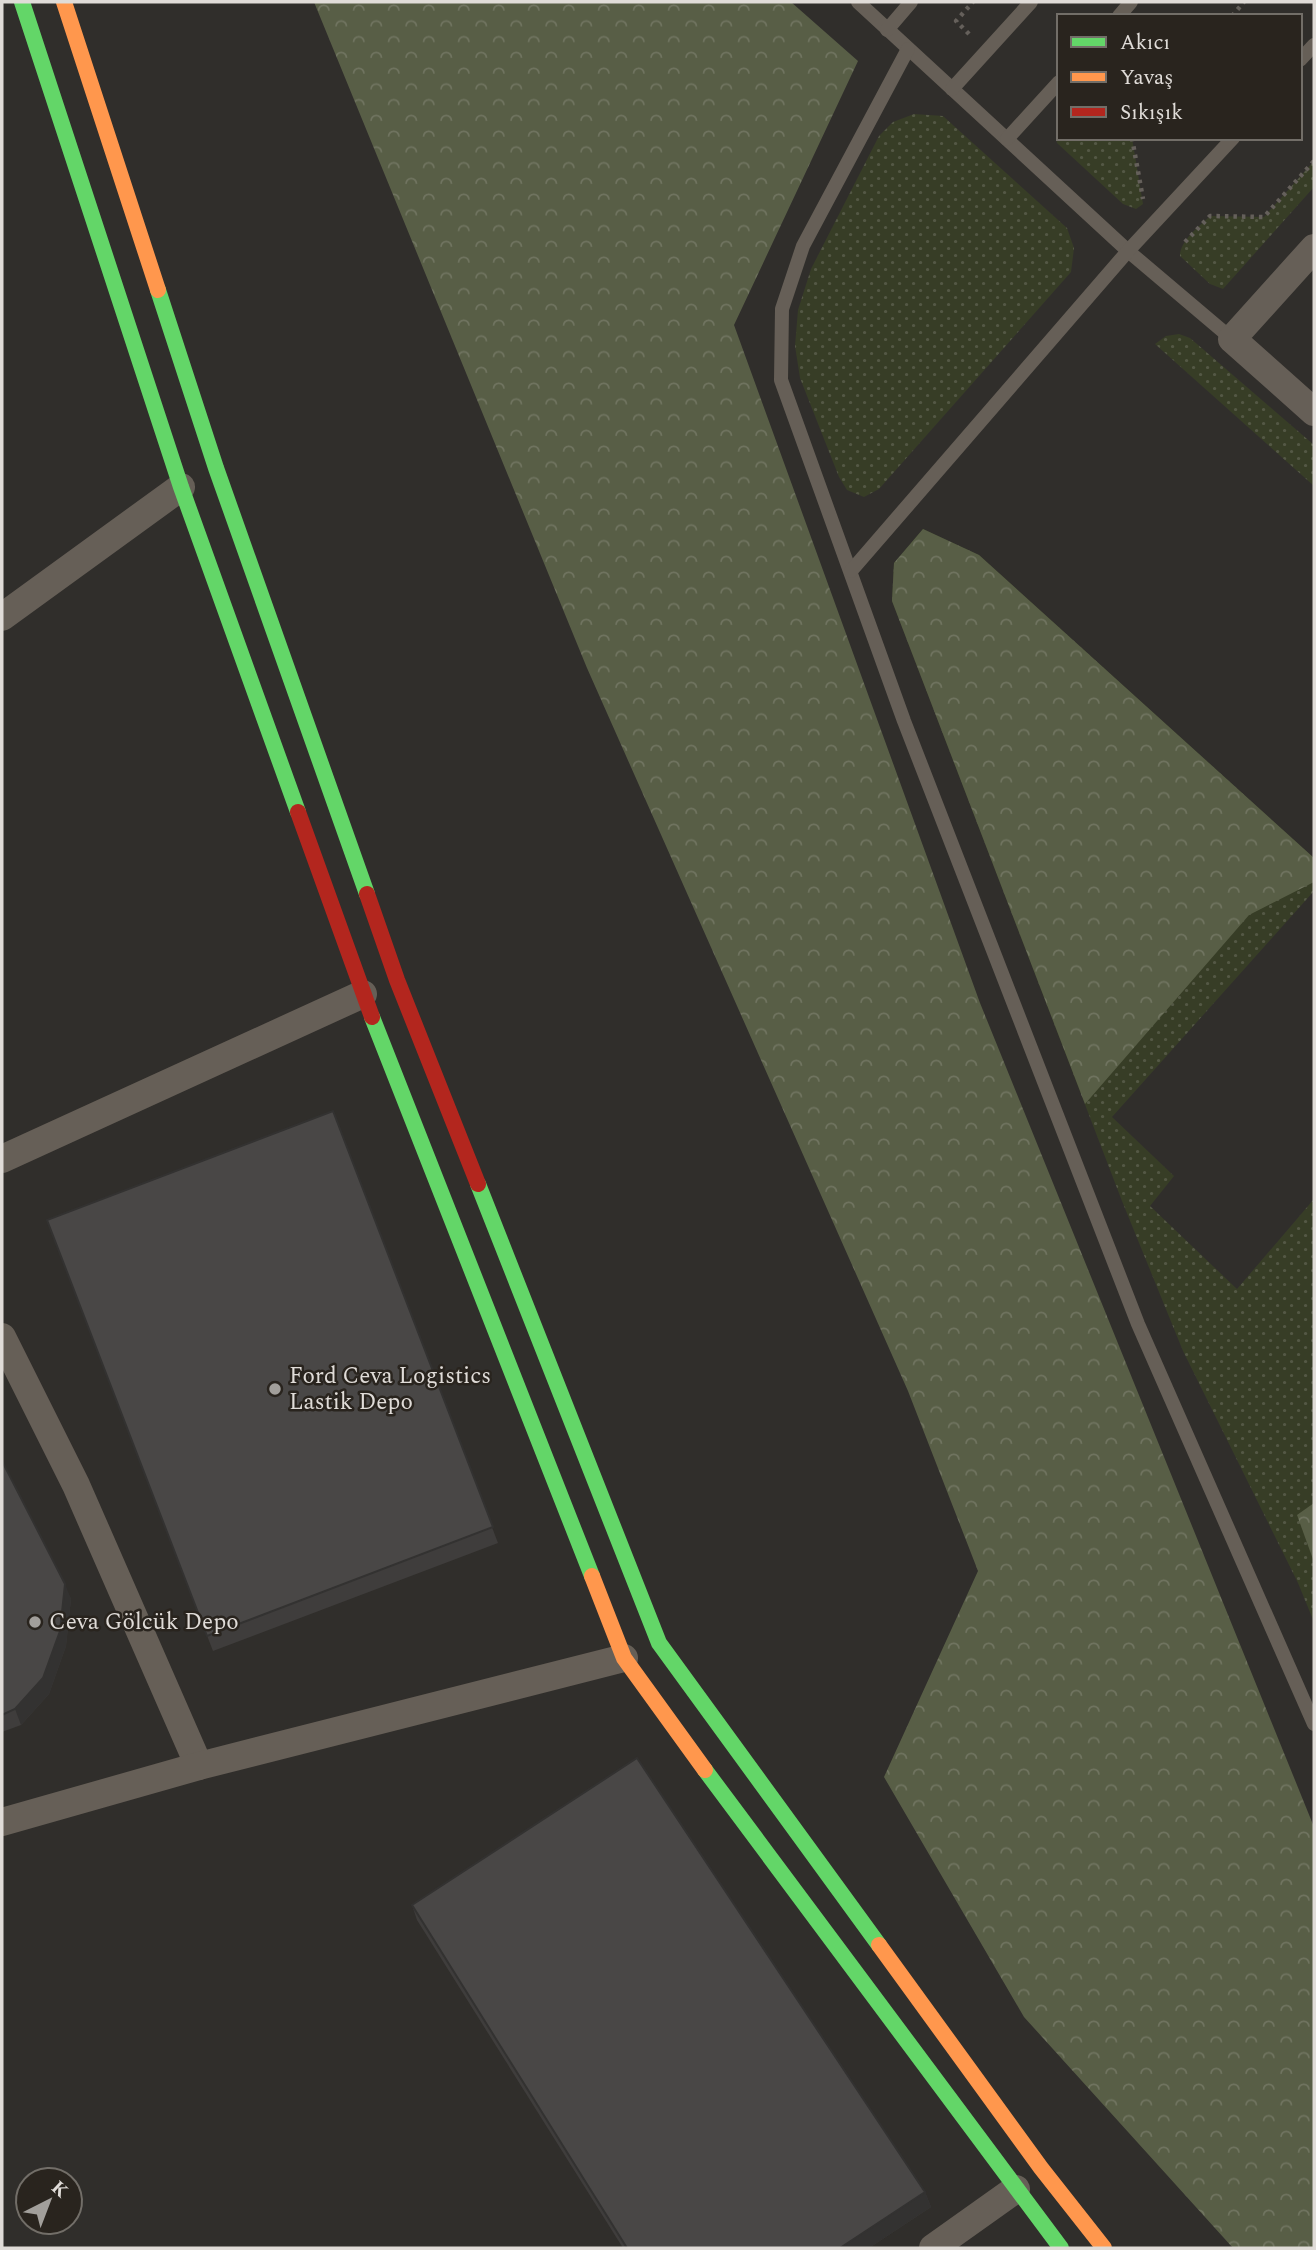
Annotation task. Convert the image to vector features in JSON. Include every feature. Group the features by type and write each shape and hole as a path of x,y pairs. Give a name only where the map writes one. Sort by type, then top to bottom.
{"main road":[{"path":"22,2 181,487 363,993 624,1658 746,1827 1061,2248"},
{"path":"64,2 216,468 397,980 659,1643 1041,2168 1104,2248"}],"street":[{"path":"1314,248 1233,339 1314,412"},
{"path":"2,617 181,487"},
{"path":"2,1159 363,993"},
{"path":"2,1337 76,1485 199,1766"},
{"path":"2,1822 199,1766 624,1658"},
{"path":"933,2248 1016,2189"}],"lane":[{"path":"858,2 1128,251 1233,339"},
{"path":"887,30 911,2"},
{"path":"952,89 1031,2"},
{"path":"1302,58 1314,45"},
{"path":"908,49 803,246 782,309 781,380 904,721 1138,1324 1314,1724"},
{"path":"1007,139 1057,84"},
{"path":"851,570 1128,251 1231,140"}],"path":[{"path":"973,2 956,21 975,39"},
{"path":"1132,140 1143,204"},
{"path":"1185,242 1210,216 1264,217 1314,161"}],"green space":[{"path":"314,2 791,2 858,61 734,325 980,1003 1314,1827 1314,2248 1233,2248 1024,2017 884,1777 978,1571 908,1391 587,668"},
{"path":"914,114 943,116 1067,228 1074,248 1071,272 879,489 864,497 847,490 839,477 800,378 795,346 798,310 811,269 879,136 893,122"},
{"path":"1056,137 1057,140 1132,140 1143,204 1136,209 1123,204 1057,143"},
{"path":"1314,161 1314,187 1223,289 1210,284 1180,256 1183,244 1210,216 1264,217"},
{"path":"1179,334 1190,338 1314,445 1314,486 1155,344 1166,336"},
{"path":"923,529 979,555 1314,858 1314,891 1112,1117 1174,1176 1150,1206 1237,1289 1314,1199 1314,1622 1298,1583 1183,1351 1122,1201 892,601 894,563"},
{"path":"923,529 979,555 1314,858 1314,882 1249,915 1085,1104 892,601 894,563"},
{"path":"1314,1503 1314,1562 1297,1515"}],"building":[{"name":"Ford Ceva Logistics Lastik Depo","path":"333,1111 493,1527 207,1636 47,1220"},
{"name":"Ceva Gölcük Depo","path":"2,1461 65,1584 60,1631 43,1678 15,1709 2,1715"},
{"path":"637,1758 925,2192 840,2248 627,2248 412,1905"}],"traffic: fast":[{"path":"22,2 181,487 298,812"},
{"path":"158,290 216,468 367,894"},
{"path":"372,1017 592,1576"},
{"path":"478,1184 659,1643 879,1945"},
{"path":"705,1770 1061,2248"}],"traffic: slow":[{"path":"64,2 158,290"},
{"path":"592,1576 624,1658 705,1770"},
{"path":"879,1945 1041,2168 1104,2248"}],"traffic: jam":[{"path":"298,812 372,1017"},
{"path":"367,894 397,980 478,1184"}],"place":[{"name":"Ford Ceva Logistics Lastik Depo","path":"275,1389"},
{"name":"Ceva Gölcük Depo","path":"35,1622"}]}
